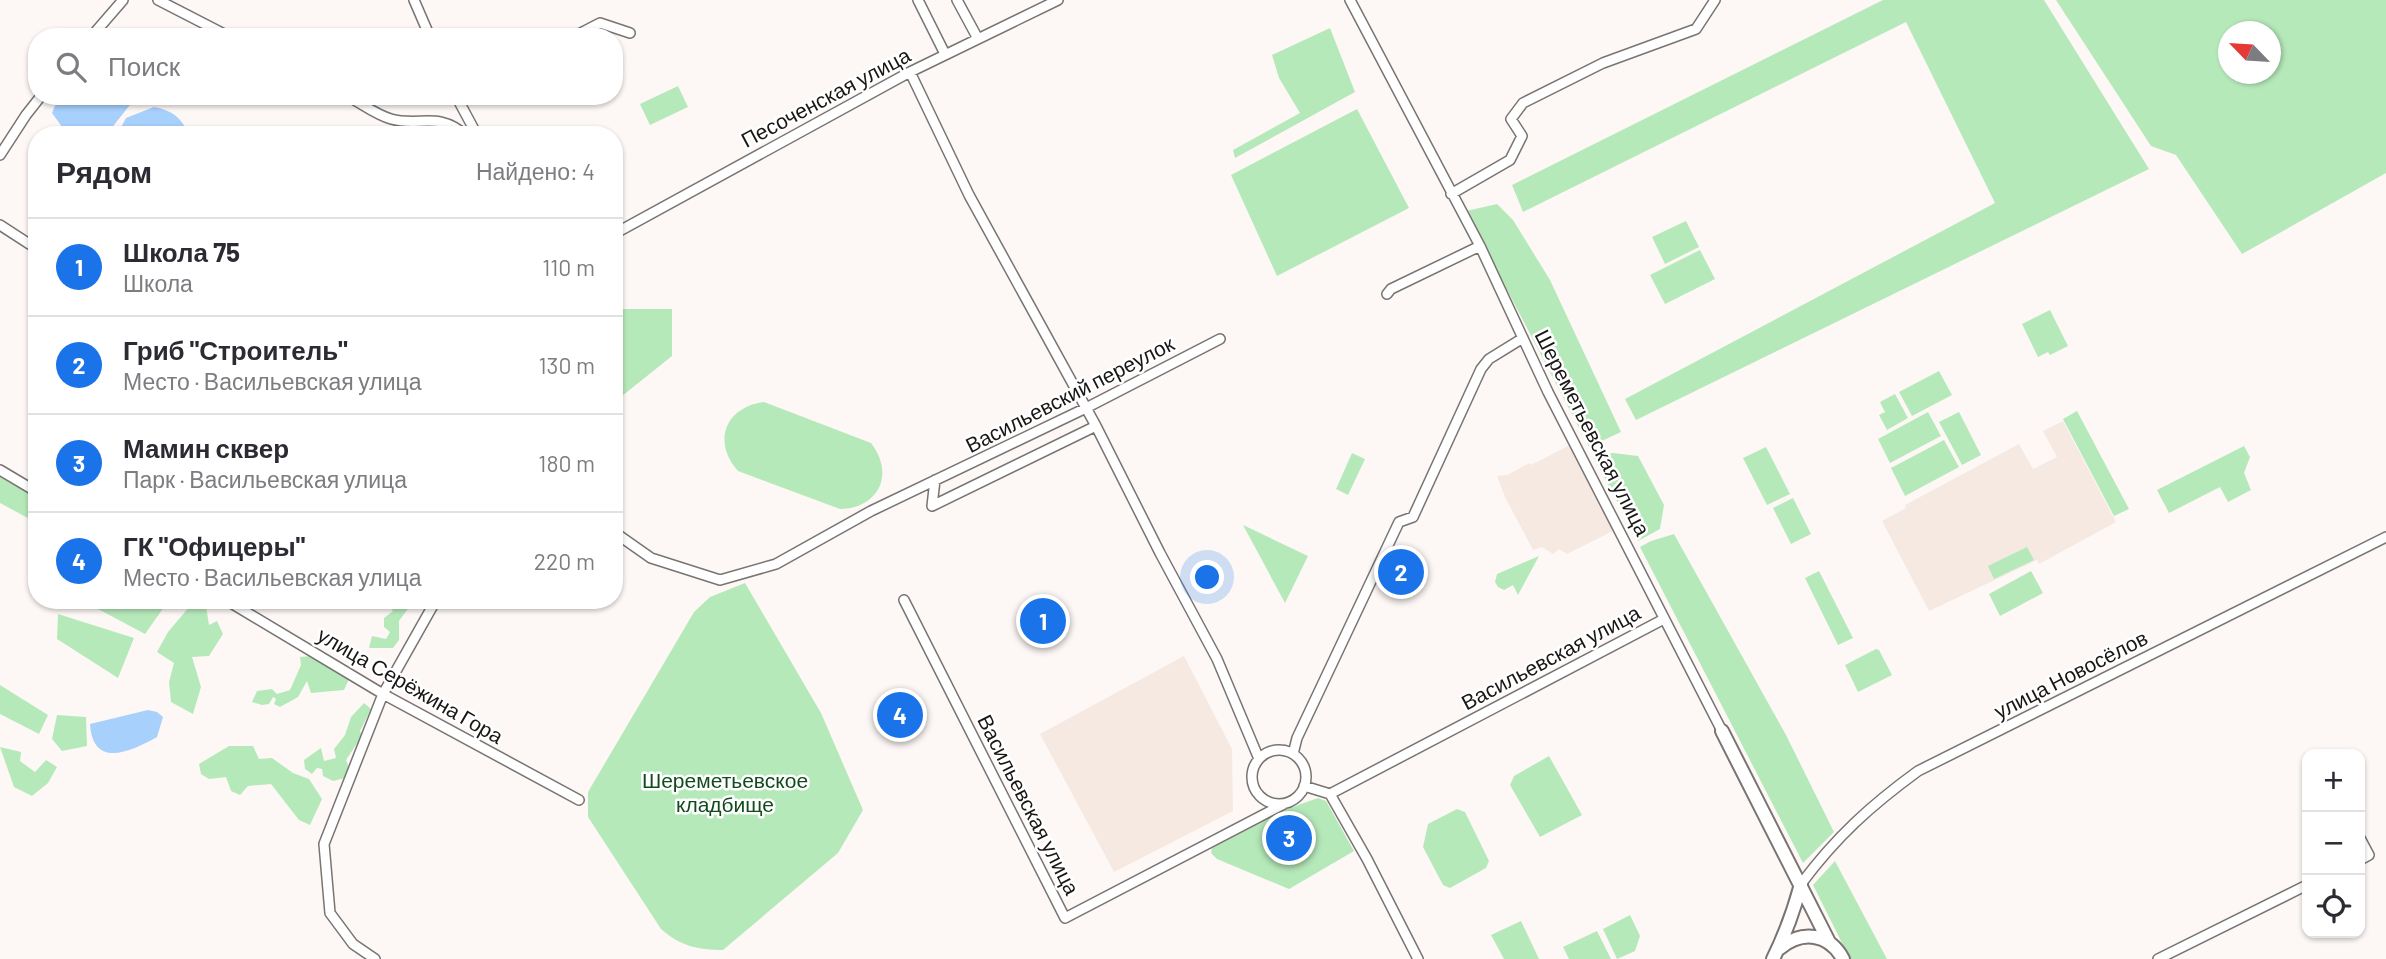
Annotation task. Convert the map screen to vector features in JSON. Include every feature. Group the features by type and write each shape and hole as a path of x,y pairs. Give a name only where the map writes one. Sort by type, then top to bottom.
{"street":[{"path":"98,28 123,0"},
{"path":"158,0 212,28"},
{"path":"414,0 426,28"},
{"path":"918,0 944,54"},
{"path":"957,0 977,37"},
{"name":"Песоченская улица","path":"623,229 944,54 1058,0"},
{"name":"Шереметьевская улица","path":"1350,0 1480,246 1523,338 1829,942 1843,959"},
{"path":"1451,194 1510,160 1522,136 1511,119 1522,103 1603,63 1696,29 1715,0"},
{"path":"590,28 600,23 614,28"},
{"path":"623,31 629,33"},
{"path":"910,72 970,195 1096,426 1217,659 1259,759"},
{"path":"0,155 34,105"},
{"path":"364,105 392,120 439,121 453,126"},
{"path":"462,105 472,126"},
{"path":"0,225 28,243"},
{"path":"1387,294 1391,289 1480,246"},
{"path":"1293,754 1297,738 1399,522 1413,516 1481,369 1489,359 1523,338"},
{"name":"Васильевский переулок","path":"623,538 650,558 720,580 776,564 871,511 1086,408 1220,339"},
{"path":"935,480 932,506 1096,426"},
{"path":"0,470 28,487"},
{"name":"улица Новосёлов","path":"1801,884 1850,826 1878,800 1918,771 2386,537"},
{"name":"Васильевская улица","path":"904,600 1065,918 1284,804"},
{"name":"улица Серёжина Гора","path":"241,609 383,694 579,800"},
{"path":"375,959 353,944 330,914 324,844 383,694 431,609"},
{"name":"Васильевская улица","path":"1330,794 1664,619"},
{"path":"1275,750 1293,754 1304,768 1304,786 1293,801 1284,804 1267,802 1255,791 1251,775 1259,759 1275,750"},
{"path":"1304,786 1330,794 1418,959"},
{"path":"1777,953 1801,884"},
{"path":"2158,959 2302,888"},
{"path":"1777,953 1798,937 1809,936 1829,942"}],"shaded area":[{"path":"2063,421 2116,522 2039,564 2037,560 1929,611 1882,521 1906,508 1905,505 2019,444 2033,469 2057,457 2043,431"},
{"path":"1572,444 1615,530 1567,554 1559,549 1553,554 1542,547 1533,550 1497,476 1507,475 1530,463 1531,465"},
{"path":"1184,656 1232,749 1233,811 1114,872 1040,734"}],"green space":[{"path":"1883,0 2044,0 2149,169 1636,420 1625,399 1995,203 1906,22 1523,212 1512,185"},
{"path":"2056,0 2386,0 2386,173 2242,254 2176,155 2151,146"},
{"path":"1330,28 1355,92 1235,158 1233,150 1300,113 1279,78 1272,55"},
{"path":"678,86 688,107 650,125 640,104"},
{"path":"1357,109 1409,208 1277,276 1231,175"},
{"path":"1497,204 1513,220 1550,280 1621,432 1589,447 1466,211"},
{"path":"1686,221 1699,247 1665,264 1652,237"},
{"path":"1700,250 1715,279 1665,304 1650,275"},
{"path":"623,309 672,309 672,356 623,395"},
{"path":"2050,310 2068,346 2050,355 2048,352 2038,357 2022,324"},
{"path":"1939,371 1952,395 1912,416 1899,392"},
{"path":"1895,394 1908,418 1887,430 1879,415 1885,412 1880,402"},
{"path":"764,402 871,443 882,466 879,487 873,496 865,503 840,509 738,471 726,449 727,428 732,418 740,411"},
{"path":"2077,411 2129,509 2114,516 2063,419"},
{"path":"1928,412 1941,436 1890,463 1878,439"},
{"path":"1959,412 1981,455 1962,465 1939,422"},
{"path":"1944,440 1959,467 1905,496 1891,468"},
{"path":"2244,446 2250,457 2244,473 2251,490 2228,502 2220,487 2169,513 2157,490"},
{"path":"1766,447 1790,494 1767,505 1743,458"},
{"path":"1352,453 1365,459 1348,495 1336,489"},
{"path":"1613,453 1638,456 1664,505 1660,529 1638,541 1593,456"},
{"path":"0,476 28,493 28,518 0,503"},
{"path":"1793,498 1811,534 1791,544 1773,508"},
{"path":"1243,525 1308,556 1285,603"},
{"path":"1674,534 1786,735 1834,832 1803,863 1640,547"},
{"path":"2027,547 2034,560 1994,579 1988,566"},
{"path":"1539,556 1518,595 1513,585 1504,590 1498,587 1495,582 1497,574"},
{"path":"1819,571 1853,638 1838,645 1805,578"},
{"path":"2031,571 2043,593 2000,616 1989,594"},
{"name":"Шереметьевское кладбище","path":"745,583 821,713 863,810 838,853 723,950 705,949 682,943 661,929 588,817 588,792 694,612 710,597"},
{"path":"98,609 163,609 145,634"},
{"path":"187,609 206,609 209,625 217,621 223,634 209,656 192,657 201,687 193,714 171,702 169,682 174,663 157,652 168,632"},
{"path":"392,609 408,609 399,621 399,640 393,648 369,648 372,636 386,639 390,632 384,627 384,618 393,611"},
{"path":"58,614 134,638 118,678 57,639"},
{"path":"1876,649 1892,675 1858,692 1845,665"},
{"path":"311,656 350,677 344,690 311,693 307,681 298,697 280,707 274,704 276,699 273,697 269,704 252,702 257,691 272,689 277,694 290,690 301,665 300,657"},
{"path":"0,685 48,715 39,734 0,714"},
{"path":"364,703 371,709 360,731 362,736 346,760 349,768 345,778 333,781 323,776 322,769 317,768 312,774 305,769 304,760 321,748 324,761 336,758 334,749 345,735 351,717"},
{"path":"57,715 86,717 87,746 62,751 52,739"},
{"path":"229,746 253,746 259,759 272,758 293,773 309,779 322,799 310,825 299,820 271,784 248,786 240,795 231,791 226,777 209,779 201,774 199,764"},
{"path":"0,747 21,752 20,761 35,772 46,760 57,767 48,783 32,796 14,787"},
{"path":"1549,756 1582,815 1540,837 1510,785 1514,776"},
{"path":"1318,798 1326,801 1354,851 1289,889 1217,859 1211,853 1212,848 1287,809"},
{"path":"1457,809 1465,812 1489,861 1486,868 1450,888 1443,885 1423,847 1428,824"},
{"path":"1835,861 1887,959 1850,959 1813,885"},
{"path":"1630,915 1640,936 1635,951 1617,959 1603,929"},
{"path":"1521,921 1539,959 1504,959 1491,935"},
{"path":"1597,931 1611,959 1569,959 1563,947"}],"water":[{"path":"55,105 130,105 113,126 61,126 52,113"},
{"path":"154,107 176,116 184,126 122,126 126,118"},
{"path":"148,710 163,717 157,737 136,748 114,753 105,752 98,747 90,724"}],"place":[{"name":"Гриб \"Строитель\"","path":"1401,572"},
{"name":"Школа 75","path":"1043,621"},
{"name":"ГК \"Офицеры\"","path":"900,715"},
{"name":"Мамин сквер","path":"1289,838"}]}
